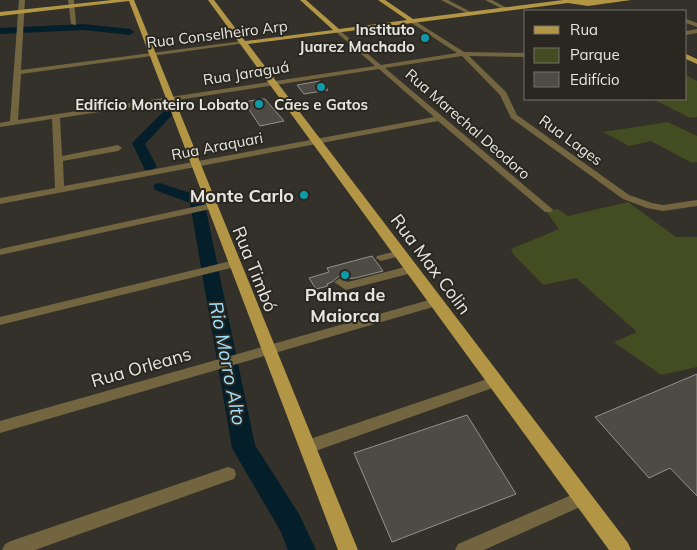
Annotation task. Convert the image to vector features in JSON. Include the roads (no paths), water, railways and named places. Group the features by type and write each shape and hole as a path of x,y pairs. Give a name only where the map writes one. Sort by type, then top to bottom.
{"main road":[{"path":"0,14 71,3 129,0"},
{"name":"Rua Timbó","path":"129,0 195,164 208,206 235,264 348,550"},
{"name":"Rua Max Colin","path":"211,0 621,550"},
{"name":"Rua Marechal Deodoro","path":"303,0 338,31"},
{"name":"Rua Lages","path":"380,0 412,21"},
{"path":"567,0 584,10"},
{"name":"Rua Conselheiro Arp","path":"243,43 567,0 597,3"},
{"path":"584,10 582,5 628,0"}],"street":[{"path":"14,123 22,0"},
{"path":"444,0 470,14"},
{"path":"488,0 506,9"},
{"path":"71,3 74,24"},
{"name":"Rua Lages","path":"412,21 463,54 497,87 514,116 626,197 650,206 663,208 697,202"},
{"name":"Rua Marechal Deodoro","path":"338,31 548,210"},
{"name":"Rua Conselheiro Arp","path":"17,72 243,43"},
{"name":"Rua Jaraguá","path":"0,125 463,54 524,55"},
{"path":"56,116 60,190"},
{"name":"Rua Araquari","path":"0,201 440,118"},
{"path":"58,159 118,148"},
{"path":"0,252 208,206"},
{"path":"381,258 400,253"},
{"path":"0,321 235,264"},
{"path":"340,282 346,286 412,269"},
{"name":"Rua Orleans","path":"0,427 436,302"},
{"path":"307,447 496,381"},
{"path":"11,550 228,474"},
{"path":"464,550 582,498"}],"waterway":[{"name":"Rio Morro Alto","path":"0,31 84,27 130,32"},
{"name":"Rio Morro Alto","path":"150,167 138,143 169,112"},
{"name":"Rio Morro Alto","path":"160,187 197,200 244,448 290,523 302,550"}],"place":[{"name":"Instituto Juarez Machado","path":"425,38"},
{"name":"Cães e Gatos","path":"321,87"},
{"name":"Edifício Monteiro Lobato","path":"259,104"},
{"name":"Monte Carlo","path":"304,195"},
{"name":"Palma de Maiorca","path":"345,275"}]}
